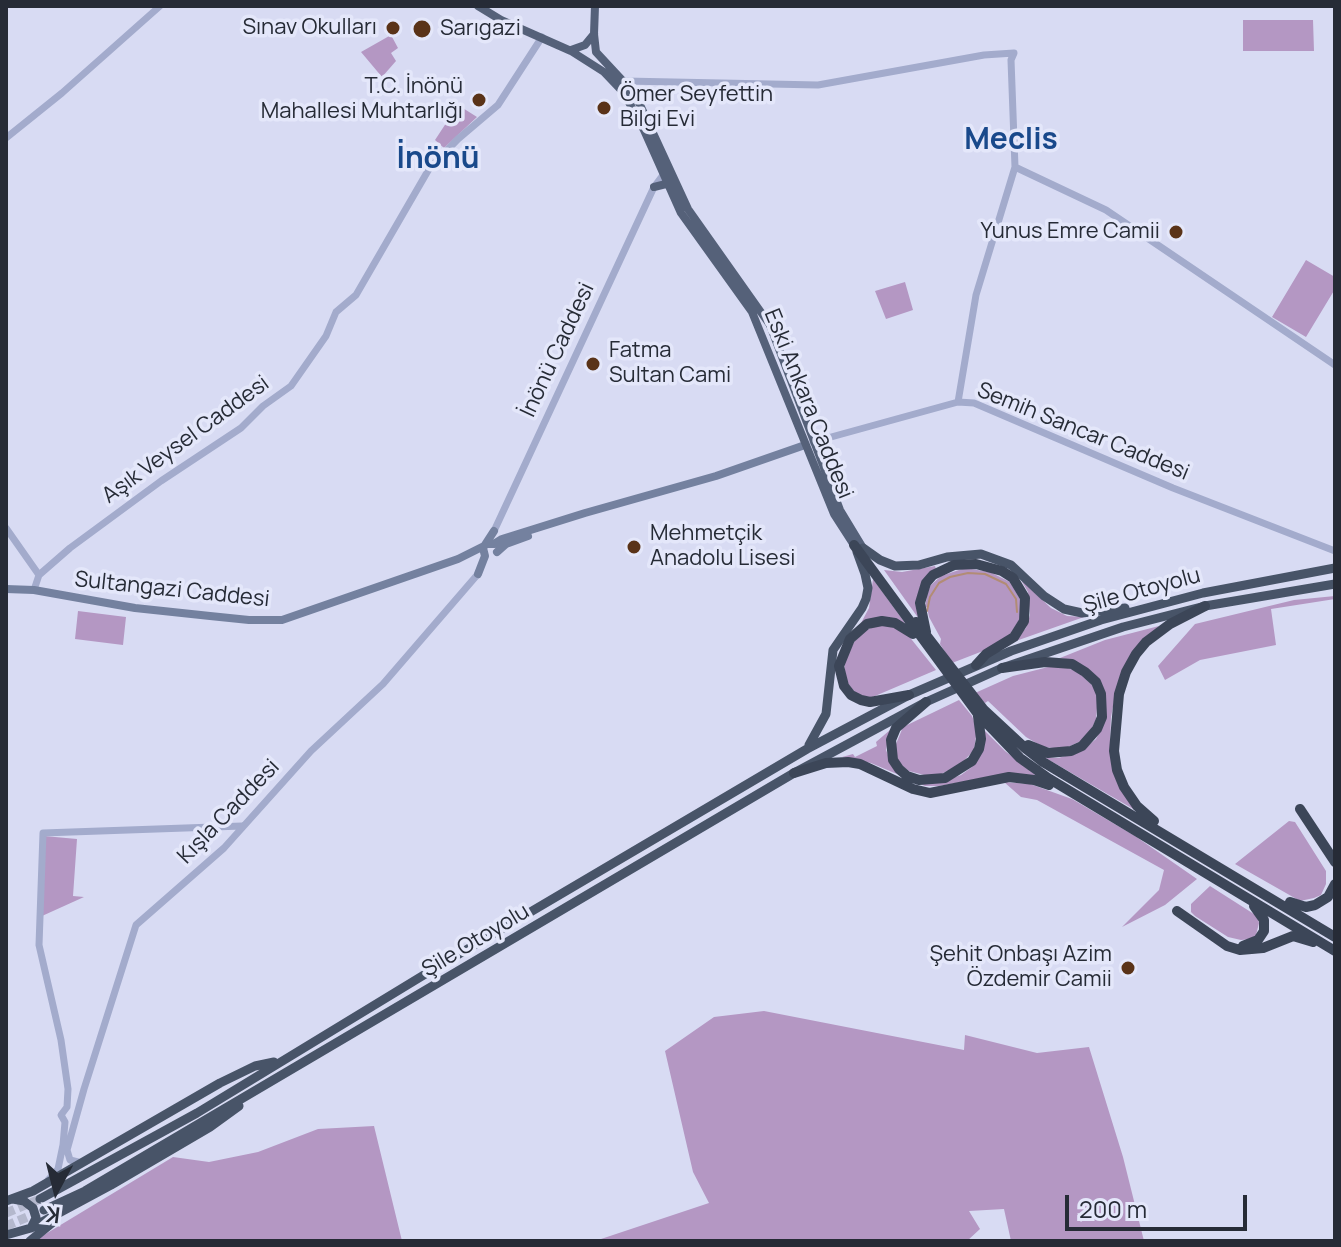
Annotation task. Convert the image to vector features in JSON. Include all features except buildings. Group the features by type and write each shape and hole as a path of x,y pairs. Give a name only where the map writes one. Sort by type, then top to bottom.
{"highway":[{"path":"859,547 895,566 919,565 969,554 995,558 1011,565 1044,596 1064,609 1098,613 1145,607"},
{"path":"859,547 978,714 1020,758 1083,800 1231,887 1335,953"},
{"path":"807,749 826,714 833,650 866,599 868,588 859,547"},
{"path":"924,638 920,603 926,583 933,575 965,564 1002,571 1021,588 1025,598 1024,621 1014,637 986,654 976,665"},
{"name":"Şile Otoyolu","path":"40,1199 197,1113 807,749 909,695 1058,634 1145,607 1335,565"},
{"name":"Şile Otoyolu","path":"44,1210 85,1191 794,773 926,702 1002,668 1073,642 1205,606 1335,584"},
{"path":"1180,843 1148,817 1124,787 1114,751 1116,713 1126,672 1136,654 1170,624 1205,606"},
{"path":"909,695 870,702 851,695 839,666 843,652 858,631 875,622 895,623 924,638 984,710 1043,762 1335,937"},
{"path":"1001,727 1038,750 1048,753 1071,751 1082,746 1097,729 1102,717 1096,682 1072,664 1045,662 1002,668"},
{"path":"926,702 896,728 890,750 899,769 919,780 945,778 972,761 981,739 978,714"},
{"path":"794,773 826,763 848,762 930,793 986,781 1023,778 1046,783 1083,800"},
{"path":"1300,809 1335,862"},
{"path":"1241,879 1306,907 1323,901 1332,893 1335,884"},
{"path":"1227,946 1252,944 1258,940 1264,927 1258,910 1231,887"},
{"path":"1177,911 1227,946 1250,950 1297,937 1335,953"},
{"path":"9,1200 83,1163 220,1083 255,1066 285,1059"},
{"path":"6,1235 31,1228 77,1204 210,1127 284,1073"},
{"path":"9,1200 24,1201 33,1208 36,1218 27,1241"},
{"path":"27,1241 77,1204"}],"main road":[{"name":"Eski Ankara Caddesi","path":"478,6 501,20 571,51 604,72 632,104 681,213 752,312 809,444 859,547"},
{"path":"571,51 585,45 594,34 595,6"},
{"name":"Eski Ankara Caddesi","path":"594,34 596,52 635,94 688,209 770,325 809,444"},
{"path":"654,187 665,179 672,184 688,217 709,239"},
{"name":"Sultangazi Caddesi","path":"6,589 34,590 135,608 249,620 282,620 581,518 585,513 716,476 809,444"},
{"path":"490,549 494,531"},
{"name":"Kışla Caddesi","path":"478,574 490,549"}],"street":[{"path":"6,138 160,6"},
{"name":"Aşık Veysel Caddesi","path":"39,575 99,525 241,428 263,406 291,386 326,336 336,312 356,295 429,169 498,105 542,37"},
{"path":"625,81 818,85 984,55 1014,53 1011,60 1015,167 976,295 958,402"},
{"path":"1015,167 1106,210 1335,365"},
{"name":"İnönü Caddesi","path":"494,531 654,187"},
{"name":"Semih Sancar Caddesi","path":"809,444 958,402 974,403 1173,488 1335,551"},
{"path":"6,528 39,575 34,590"},
{"name":"Kışla Caddesi","path":"83,1163 70,1160 67,1155 84,1089 136,925 189,880 311,751 383,684 478,574"},
{"path":"44,1184 58,1169 65,1122 61,1115 67,1107 68,1089 61,1040 39,945 43,833 242,826"},
{"path":"68,1089 76,1093 84,1089"},
{"path":"65,1122 76,1117 74,1108 67,1107"}],"shaded area":[{"path":"1243,20 1313,20 1314,51 1243,51"},
{"path":"391,35 398,48 391,53 396,61 382,77 361,52"},
{"path":"458,105 477,117 444,148 435,140"},
{"path":"1306,260 1335,277 1335,289 1306,337 1272,317"},
{"path":"905,282 913,310 886,319 875,291"},
{"path":"935,566 919,619 884,570 902,572"},
{"path":"965,568 990,572 1010,582 1020,599 1021,617 1009,636 983,651 952,663 925,608 930,586 941,576"},
{"path":"873,579 905,623 875,618 861,623 869,608"},
{"path":"1021,580 1051,608 1067,616 1084,617 1013,642 1026,628 1030,615 1028,592"},
{"path":"1335,596 1335,599 1271,609 1276,645 1200,660 1165,680 1158,666 1195,624 1294,600"},
{"path":"78,611 126,617 123,645 75,639"},
{"path":"879,625 893,626 908,635 936,670 868,699 856,694 846,681 844,663 854,642 866,630"},
{"path":"1159,626 1137,647 1116,691 1111,717 1110,741 1135,810 1044,757 1058,758 1080,752 1096,739 1105,721 1105,693 1071,660 1060,658 1105,640"},
{"path":"1052,666 1078,672 1094,687 1098,697 1096,719 1091,731 1083,740 1064,749 1043,747 1026,737 988,701 985,703 975,693 1013,676"},
{"path":"959,700 972,716 977,729 974,750 960,765 941,774 928,776 909,771 901,765 895,756 903,727"},
{"path":"890,730 886,750 894,770 942,782 961,775 972,767 985,731 1038,777 1015,773 925,786 871,763 842,757 853,754 855,757 877,746 876,742"},
{"path":"1004,782 1030,784 1072,799 1135,836 1197,879 1165,905 1122,927 1159,890 1164,870 1037,800 1021,797"},
{"path":"1289,821 1295,822 1326,871 1326,884 1321,895 1314,898 1300,901 1235,864"},
{"path":"44,836 77,839 73,896 84,897 42,916"},
{"path":"1210,886 1257,916 1256,935 1241,940 1228,937 1191,912 1191,904"},
{"path":"764,1011 964,1050 965,1035 1037,1053 1089,1047 1123,1157 1144,1241 1011,1241 1004,1209 969,1211 980,1229 967,1241 595,1241 709,1203 693,1172 665,1051 714,1017"},
{"path":"374,1126 402,1241 34,1241 173,1157 209,1162 258,1152 318,1129"}],"waterway":[{"path":"927,611 930,597 939,583 968,573 985,574 1006,584 1016,599 1017,612"}],"tunnel":[{"path":"6,1213 40,1199"},
{"path":"6,1226 44,1210"}],"place":[{"name":"Sınav Okulları","path":"393,28"},
{"name":"Sarıgazi","path":"422,29"},
{"name":"T.C. İnönü Mahallesi Muhtarlığı","path":"479,100"},
{"name":"Ömer Seyfettin Bilgi Evi","path":"604,108"},
{"name":"Yunus Emre Camii","path":"1176,232"},
{"name":"Fatma Sultan Cami","path":"593,364"},
{"name":"Mehmetçik Anadolu Lisesi","path":"634,547"},
{"name":"Şehit Onbaşı Azim Özdemir Camii","path":"1128,968"}],"district":[{"name":"Meclis","path":"1011,141"},
{"name":"İnönü","path":"438,160"}]}
